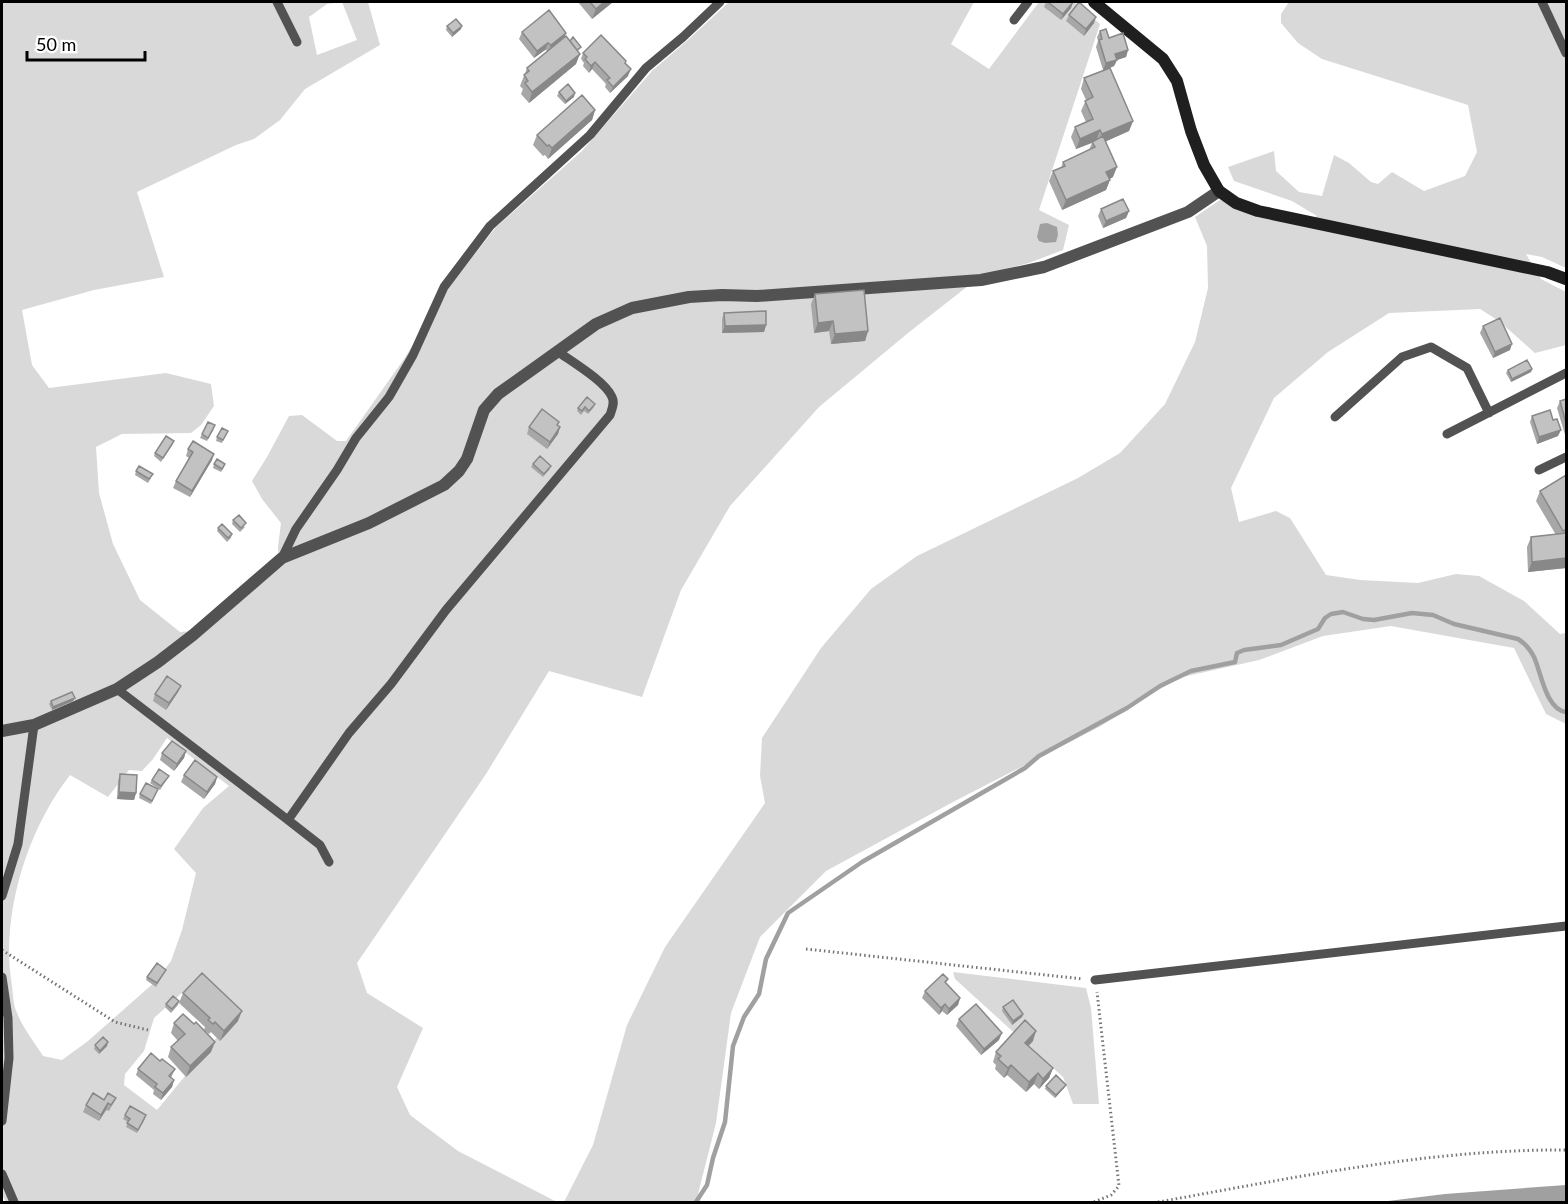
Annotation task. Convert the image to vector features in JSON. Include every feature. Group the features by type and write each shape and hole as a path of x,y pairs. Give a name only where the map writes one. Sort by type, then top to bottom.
{"street":[{"path":"1094,2 1163,59 1177,81 1191,131 1204,165 1219,191 1236,203 1258,212 1546,272 1566,279"},
{"path":"2,731 34,725 117,689 193,635 282,558 369,523 444,484 459,471 467,459 484,410 498,394 596,324 616,314 632,308 688,297 757,296 981,280 1016,274 1044,267 1188,212 1219,191"}],"lane":[{"path":"277,2 297,42"},
{"path":"282,558 296,529 356,438 389,397 413,355 444,287 490,226 590,135 646,68 720,2"},
{"path":"1014,20 1028,2"},
{"path":"1542,2 1566,53"},
{"path":"1335,417 1402,357 1431,347 1467,368 1489,413"},
{"path":"288,820 349,733 391,684 446,610 610,415 614,404 606,387 557,351"},
{"path":"1447,434 1566,373"},
{"path":"1539,470 1566,457"},
{"path":"117,689 320,845 328,862"},
{"path":"2,896 18,844 34,725"},
{"path":"1095,980 1566,926"},
{"path":"2,977 8,1018 9,1058 2,1121"},
{"path":"2,1174 14,1203"}],"path":[{"path":"806,949 1095,980 1119,1186 1111,1195 1094,1203"},
{"path":"2,950 115,1022 148,1030"},
{"path":"1158,1203 1360,1166 1499,1151 1566,1150"}],"shaded area":[{"path":"2,2 342,2 368,2 380,45 305,89 280,120 254,139 236,145 137,192 164,277 94,290 22,310 32,365 49,388 166,373 211,384 214,406 201,425 191,433 122,434 96,447 99,493 113,544 140,600 180,632 207,630 279,567 278,547 281,523 262,499 252,481 289,416 302,415 337,441 346,441 404,359 450,286 496,227 582,151 652,71 729,2 974,2 951,44 989,69 1039,2 1074,2 1100,24 1039,210 1069,225 1063,250 1029,263 982,275 819,407 730,506 681,590 642,697 549,671 486,774 357,963 367,993 423,1028 397,1087 410,1115 458,1151 557,1202 6,1202 2,1195","holes":["342,2 357,40 317,55 309,17 327,4","167,738 229,786 203,808 174,849 196,873 182,930 171,961 156,981 88,1041 62,1060 43,1056 19,1019 13,1000 9,959 14,903 20,875 30,847 41,821 70,775 108,797 129,770 142,771","193,983 232,1019 157,1110 124,1085 125,1074 144,1051 154,1018"]},
{"path":"1289,2 1566,2 1566,268 1542,257 1526,254 1541,279 1566,292 1566,345 1535,353 1499,321 1480,309 1389,313 1328,352 1274,398 1231,488 1239,522 1276,511 1290,518 1326,575 1360,580 1418,583 1456,574 1479,576 1524,601 1560,634 1566,633 1566,724 1546,714 1514,648 1391,626 1323,636 1259,660 1178,678 1099,727 826,871 760,937 731,1013 716,1123 696,1202 564,1202 593,1145 627,1025 665,947 765,803 760,776 762,738 821,648 871,589 917,556 1078,478 1120,453 1165,404 1195,342 1208,288 1207,246 1195,217 1220,200 1300,225 1317,216 1292,201 1234,181 1228,167 1274,151 1276,171 1299,192 1322,196 1334,155 1349,163 1371,182 1378,184 1392,172 1424,191 1465,176 1477,152 1468,105 1322,59 1298,43 1281,23 1281,14"},
{"path":"1047,223 1057,227 1056,242 1045,243 1039,241 1037,237 1040,224"},
{"path":"953,972 1086,988 1091,1008 1099,1104 1073,1104 1063,1077 955,979"},
{"path":"1566,1185 1566,1202 1380,1202 1445,1194"}],"building":[{"path":"590,2 604,2 596,9"},
{"path":"1048,2 1073,2 1063,14"},
{"path":"1079,2 1096,17 1086,29 1069,15"},
{"path":"549,10 566,33 551,45 548,43 537,51 522,32"},
{"path":"456,19 462,26 453,33 447,26"},
{"path":"1106,29 1109,38 1123,33 1128,50 1115,54 1117,60 1106,63 1099,40 1102,39 1100,31"},
{"path":"601,35 631,69 613,87 607,80 610,78 595,62 591,66 583,53"},
{"path":"566,36 580,54 532,92 525,83 528,81 524,75 529,71 527,68"},
{"path":"573,37 581,47 577,50 570,41"},
{"path":"1110,68 1133,121 1102,134 1100,130 1080,139 1075,127 1093,119 1085,101 1093,97 1084,78"},
{"path":"568,84 575,93 566,101 559,92"},
{"path":"582,95 595,110 552,148 547,146 537,135"},
{"path":"1103,136 1117,167 1106,172 1110,180 1066,200 1053,171 1065,166 1063,162 1095,147 1092,142"},
{"path":"1123,199 1129,211 1106,221 1101,209"},
{"path":"864,290 868,331 835,334 833,321 818,323 815,294"},
{"path":"766,311 766,325 725,326 724,313"},
{"path":"1500,318 1512,344 1495,352 1483,326"},
{"path":"1527,360 1532,369 1512,379 1508,370"},
{"path":"587,397 595,404 589,411 585,407 582,411 578,408"},
{"path":"1566,399 1566,423 1560,401"},
{"path":"542,409 559,422 557,425 560,427 550,442 529,427"},
{"path":"1550,410 1553,420 1557,419 1561,430 1539,437 1532,416"},
{"path":"208,422 215,425 208,438 202,434"},
{"path":"222,428 228,431 223,440 217,437"},
{"path":"166,436 174,441 163,458 155,453"},
{"path":"193,441 214,454 192,491 176,481 193,452 188,449"},
{"path":"540,456 551,466 544,474 533,464"},
{"path":"217,459 225,464 222,469 214,464"},
{"path":"139,466 153,474 149,479 136,471"},
{"path":"1566,475 1566,529 1563,531 1540,491"},
{"path":"239,515 246,523 241,528 233,520"},
{"path":"222,524 232,534 228,538 218,528"},
{"path":"1566,533 1566,558 1532,562 1531,537"},
{"path":"167,676 181,686 169,703 155,694"},
{"path":"72,692 75,698 53,707 51,701"},
{"path":"172,741 186,751 177,764 162,753"},
{"path":"195,760 217,777 207,792 184,775"},
{"path":"159,769 169,776 161,786 152,780"},
{"path":"120,774 137,775 136,793 119,792"},
{"path":"146,783 158,789 152,801 140,794"},
{"path":"157,963 166,970 157,983 147,977"},
{"path":"202,973 242,1011 224,1031 215,1022 213,1024 208,1020 210,1018 183,993"},
{"path":"943,974 948,979 945,982 960,998 949,1009 945,1004 941,1008 925,991"},
{"path":"173,996 179,1001 172,1009 166,1004"},
{"path":"1013,1000 1023,1014 1013,1021 1003,1007"},
{"path":"976,1004 1002,1033 984,1049 959,1019"},
{"path":"183,1014 194,1024 196,1022 215,1042 190,1066 171,1047 185,1034 174,1023"},
{"path":"1025,1020 1036,1031 1025,1043 1053,1068 1043,1079 1038,1073 1029,1082 1011,1065 1008,1068 998,1059 1001,1056 996,1052"},
{"path":"103,1037 108,1042 100,1051 95,1045"},
{"path":"151,1053 175,1069 169,1076 174,1080 163,1093 155,1087 157,1084 138,1069"},
{"path":"1056,1075 1066,1085 1056,1095 1046,1086"},
{"path":"93,1093 104,1100 108,1093 116,1098 111,1105 108,1103 101,1115 86,1105"},
{"path":"130,1106 146,1115 138,1130 127,1123 130,1119 125,1115"}],"waterway":[{"path":"696,1202 707,1185 725,1122 733,1046 744,1017 759,994 766,959 788,913 862,862 1025,768 1039,756 1127,708 1160,686 1191,671 1235,662 1237,653 1244,650 1281,645 1318,629 1325,618 1331,614 1343,612 1374,620 1412,613 1433,615 1454,624 1518,639 1532,654 1549,698 1559,710 1566,712"}]}
